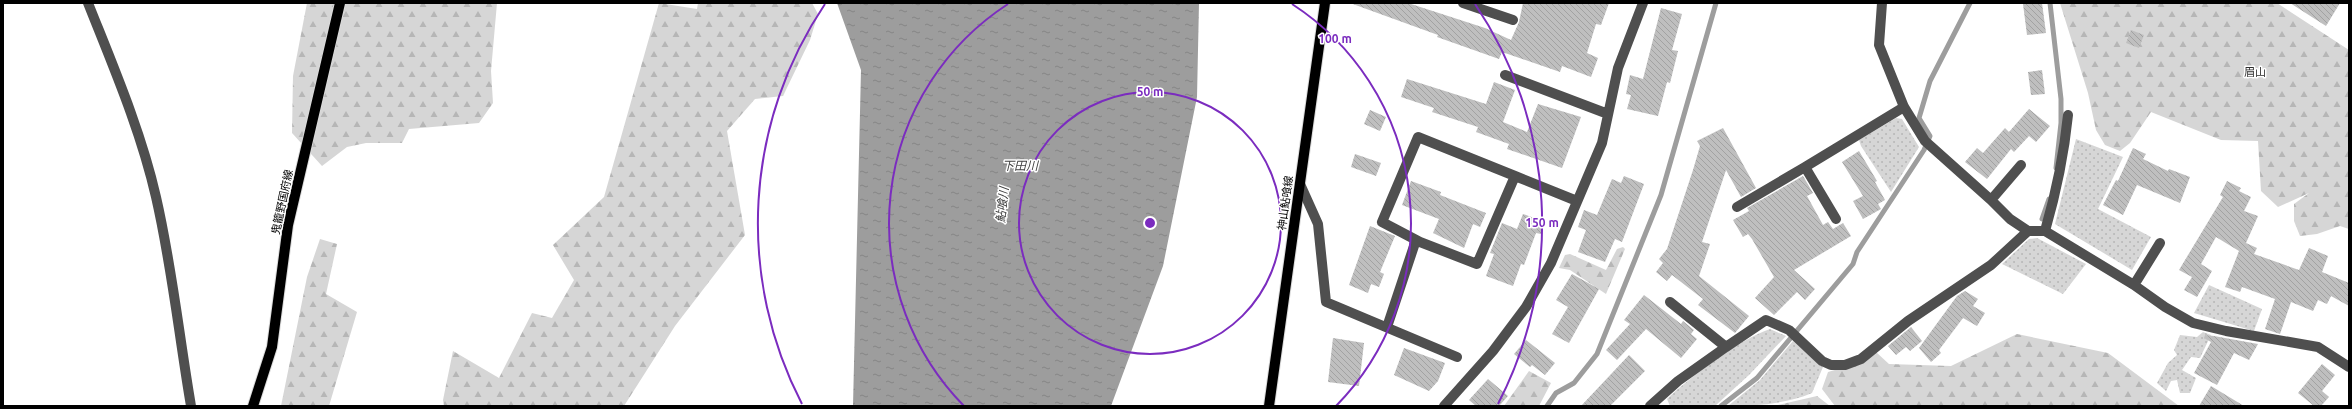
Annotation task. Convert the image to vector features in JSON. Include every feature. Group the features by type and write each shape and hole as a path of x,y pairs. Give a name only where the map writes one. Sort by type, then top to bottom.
{"main road":[{"name":"鬼籠野国府線","path":"253,406 272,347 288,225 340,3"},
{"name":"神山鮎喰線","path":"1269,406 1325,3"}],"street":[{"path":"88,3 134,124 156,196 166,246 191,406"},
{"path":"1463,3 1513,20"},
{"path":"1444,406 1493,351 1526,307 1551,263 1602,143 1618,68 1643,3"},
{"path":"1882,3 1879,45 1904,107 1924,141 1991,200 2010,219 2028,230 2045,232 2134,285 2165,307 2193,323 2226,331 2318,347 2349,366"},
{"path":"1505,74 1608,114"},
{"path":"1737,207 1904,107"},
{"path":"2045,232 2056,194 2064,150 2068,115"},
{"path":"1515,176 1477,264 1416,240 1382,222 1418,137 1515,176 1577,201"},
{"path":"1991,200 2022,165"},
{"path":"1805,167 1836,219"},
{"path":"1300,184 1318,224 1326,302 1457,357"},
{"path":"1650,406 1678,381 1766,320 1789,330 1822,361 1831,365 1845,365 1855,361 1908,321 1991,265 2028,230"},
{"path":"1387,327 1416,240"},
{"path":"2134,285 2160,243"},
{"path":"1670,302 1726,347"}],"green space":[{"path":"307,3 497,3 491,71 493,103 479,123 409,129 402,143 366,143 347,147 322,166 292,133 293,76"},
{"path":"659,3 697,9 698,3 812,3 818,14 810,40 783,96 755,99 727,131 745,235 675,326 624,406 444,406 443,400 453,351 499,378 532,313 552,318 574,280 553,245 604,197"},
{"name":"眉山","path":"2060,3 2277,3 2349,50 2349,229 2340,226 2317,234 2300,236 2294,221 2294,204 2309,193 2278,207 2261,191 2258,141 2221,140 2151,112 2130,143 2120,151 2105,145 2096,130 2088,93"},
{"path":"1896,118 1902,119 1919,147 1891,192 1861,146 1859,140"},
{"path":"2076,139 2123,157 2098,209 2151,237 2132,270 2055,224"},
{"path":"2037,238 2086,264 2063,294 2002,264 2029,239"},
{"path":"320,239 337,244 326,294 357,312 329,406 281,406 307,277"},
{"path":"1623,247 1625,249 1606,294 1570,270 1559,268 1565,255 1570,254 1606,270 1617,249"},
{"path":"2209,285 2262,309 2254,331 2194,313"},
{"path":"1770,329 1786,336 1749,375 1715,406 1670,406 1667,399 1689,380 1744,341"},
{"path":"2203,332 2211,335 2200,358 2191,357 2182,370 2196,378 2190,393 2180,393 2177,380 2171,381 2166,391 2157,383 2168,363 2177,355 2174,350 2180,335 2197,337"},
{"path":"2017,334 2108,353 2179,406 1835,406 1822,389 1828,372 1852,365 1876,352 1889,364 1951,366"},
{"path":"1793,341 1823,367 1812,393 1792,400 1771,404 1728,406 1760,380"},
{"path":"1529,371 1551,383 1539,406 1504,406"},
{"path":"1817,396 1830,406 1774,406"}],"water":[{"name":"下田川","path":"837,3 1199,3 1197,97 1163,266 1111,406 853,406 861,70"}],"building":[{"path":"1350,3 1408,3 1485,28 1511,40 1519,22 1523,3 1609,3 1601,25 1596,24 1587,53 1598,58 1591,77 1562,66 1560,72 1502,52 1499,59 1437,37 1438,35"},
{"path":"2042,3 2046,33 2027,35 2023,4"},
{"path":"2290,3 2340,3 2326,26"},
{"path":"1661,8 1682,14 1672,50 1678,51 1670,83 1667,82 1658,116 1627,109 1631,95 1626,94 1630,75 1643,79"},
{"path":"2131,30 2144,35 2139,48 2126,43"},
{"path":"2042,70 2045,94 2031,95 2028,72"},
{"path":"1407,79 1486,104 1494,82 1515,90 1503,122 1527,132 1538,104 1581,117 1562,168 1507,149 1509,144 1476,132 1478,127 1432,112 1434,108 1401,97"},
{"path":"2029,109 2050,126 2036,142 2029,136 2014,152 2011,149 1987,179 1965,162 1977,148 1983,153 2005,128 2009,132"},
{"path":"1370,110 1386,117 1380,131 1364,124"},
{"path":"1723,128 1756,188 1741,197 1726,170 1702,242 1710,244 1699,276 1749,316 1735,333 1698,305 1703,299 1672,275 1667,281 1656,272 1663,263 1659,259 1667,249 1693,170 1700,146 1697,141"},
{"path":"2133,148 2146,154 2143,159 2168,171 2169,169 2190,177 2180,203 2137,185 2123,215 2103,205 2116,180 2118,181"},
{"path":"1859,151 1877,181 1875,182 1885,200 1878,204 1881,209 1863,219 1853,201 1863,196 1842,162"},
{"path":"1355,154 1381,163 1376,176 1351,167"},
{"path":"1624,176 1644,184 1622,242 1615,239 1605,262 1578,252 1586,230 1578,227 1584,210 1597,215 1612,179 1621,183"},
{"path":"1803,176 1813,193 1807,196 1823,225 1828,222 1833,229 1843,223 1851,236 1794,270 1815,289 1805,300 1797,292 1774,315 1755,298 1774,277 1752,239 1748,234 1743,237 1733,220 1749,211 1747,208"},
{"path":"1411,181 1441,192 1440,195 1486,213 1480,227 1473,224 1464,248 1433,233 1439,219 1402,205"},
{"path":"2227,181 2241,188 2239,191 2251,197 2244,211 2258,216 2246,243 2257,248 2254,254 2299,270 2309,248 2328,256 2322,272 2349,283 2349,306 2331,296 2327,304 2318,300 2313,311 2291,302 2280,334 2265,329 2275,299 2242,287 2240,292 2225,287 2239,251 2216,237 2201,264 2212,271 2197,297 2184,290 2192,277 2179,270 2223,197 2220,195"},
{"path":"1523,214 1545,222 1541,234 1536,233 1524,265 1521,264 1513,286 1486,276 1494,254 1490,253 1502,223 1517,229"},
{"path":"1370,226 1395,236 1380,272 1384,274 1379,287 1371,284 1368,293 1349,285"},
{"path":"1572,274 1599,289 1569,343 1552,334 1568,307 1556,300"},
{"path":"1965,291 1978,299 1973,306 1985,313 1977,326 1963,318 1939,350 1941,353 1931,362 1919,348 1957,296"},
{"path":"1644,295 1681,324 1683,321 1694,330 1691,334 1697,339 1681,358 1646,329 1617,360 1606,350 1630,324 1624,320"},
{"path":"1911,327 1922,341 1910,351 1906,347 1896,355 1888,346"},
{"path":"2205,335 2258,344 2249,360 2234,353 2217,385 2194,373 2211,342 2204,338"},
{"path":"1333,338 1364,343 1359,386 1328,382"},
{"path":"1526,340 1555,363 1545,375 1532,365 1530,367 1514,354"},
{"path":"1404,348 1445,363 1438,381 1429,391 1394,375"},
{"path":"1629,355 1645,371 1610,406 1581,406"},
{"path":"2322,364 2335,375 2322,391 2329,397 2321,406 2314,406 2298,393"},
{"path":"1488,379 1508,396 1499,406 1476,406 1469,400"},
{"path":"2211,386 2244,406 2199,406"}],"waterway":[{"path":"1547,406 1556,393 1574,383 1597,354 1661,195 1716,3"},
{"path":"1721,406 1757,378 1853,264 1857,252 1924,150 1930,136 1919,118 1930,81 1970,3"},
{"path":"2050,3 2061,99 2061,123 2056,168"},
{"path":"2042,219 2049,199"}],"water label":[{"name":"鮎喰川","path":"1002,205"}]}
